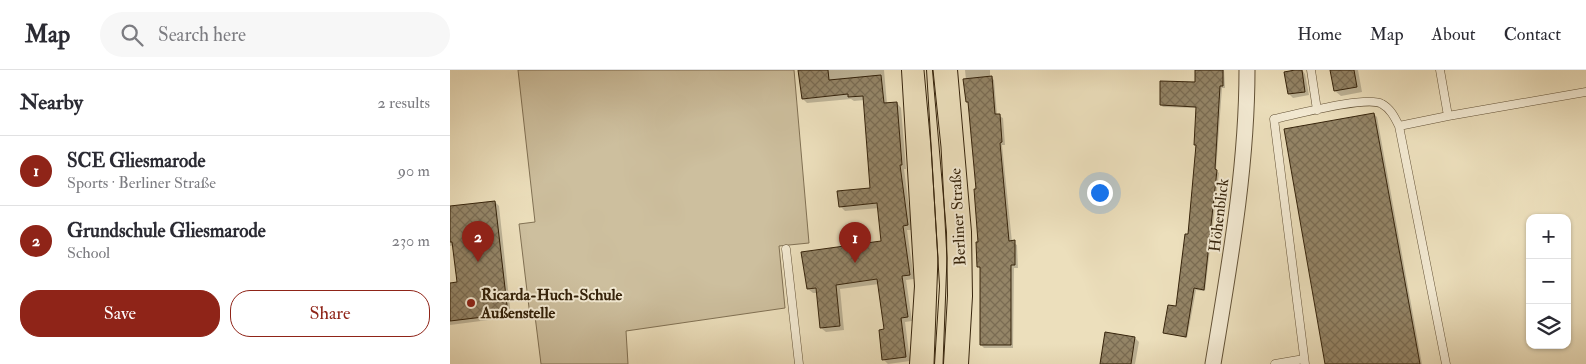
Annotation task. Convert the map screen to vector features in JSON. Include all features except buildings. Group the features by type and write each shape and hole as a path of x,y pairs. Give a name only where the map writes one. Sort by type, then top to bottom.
{"main road":[{"name":"Berliner Straße","path":"914,70 927,286 922,364"},
{"name":"Berliner Straße","path":"945,70 959,232 960,296 956,364"}],"street":[{"name":"Höhenblick","path":"1213,364 1234,232 1247,103 1247,70"}],"lane":[{"path":"1311,70 1317,110"},
{"path":"1440,70 1448,116"},
{"path":"1399,126 1586,92"},
{"path":"1275,364 1304,361 1274,119 1360,102 1382,103 1393,114 1399,126 1446,364"},
{"path":"786,249 800,364"}],"shaded area":[{"path":"518,70 794,70 809,243 779,246 785,308 626,331 628,364 541,364 535,316 530,316 519,224 535,222"}],"tram line":[{"path":"924,70 938,258 934,364"},
{"path":"933,70 941,147 947,258 943,364"}],"place":[{"name":"Grundschule Gliesmarode","path":"478,262"},
{"name":"SCE Gliesmarode","path":"855,263"},
{"name":"Ricarda-Huch-Schule Außenstelle","path":"471,303"}]}
